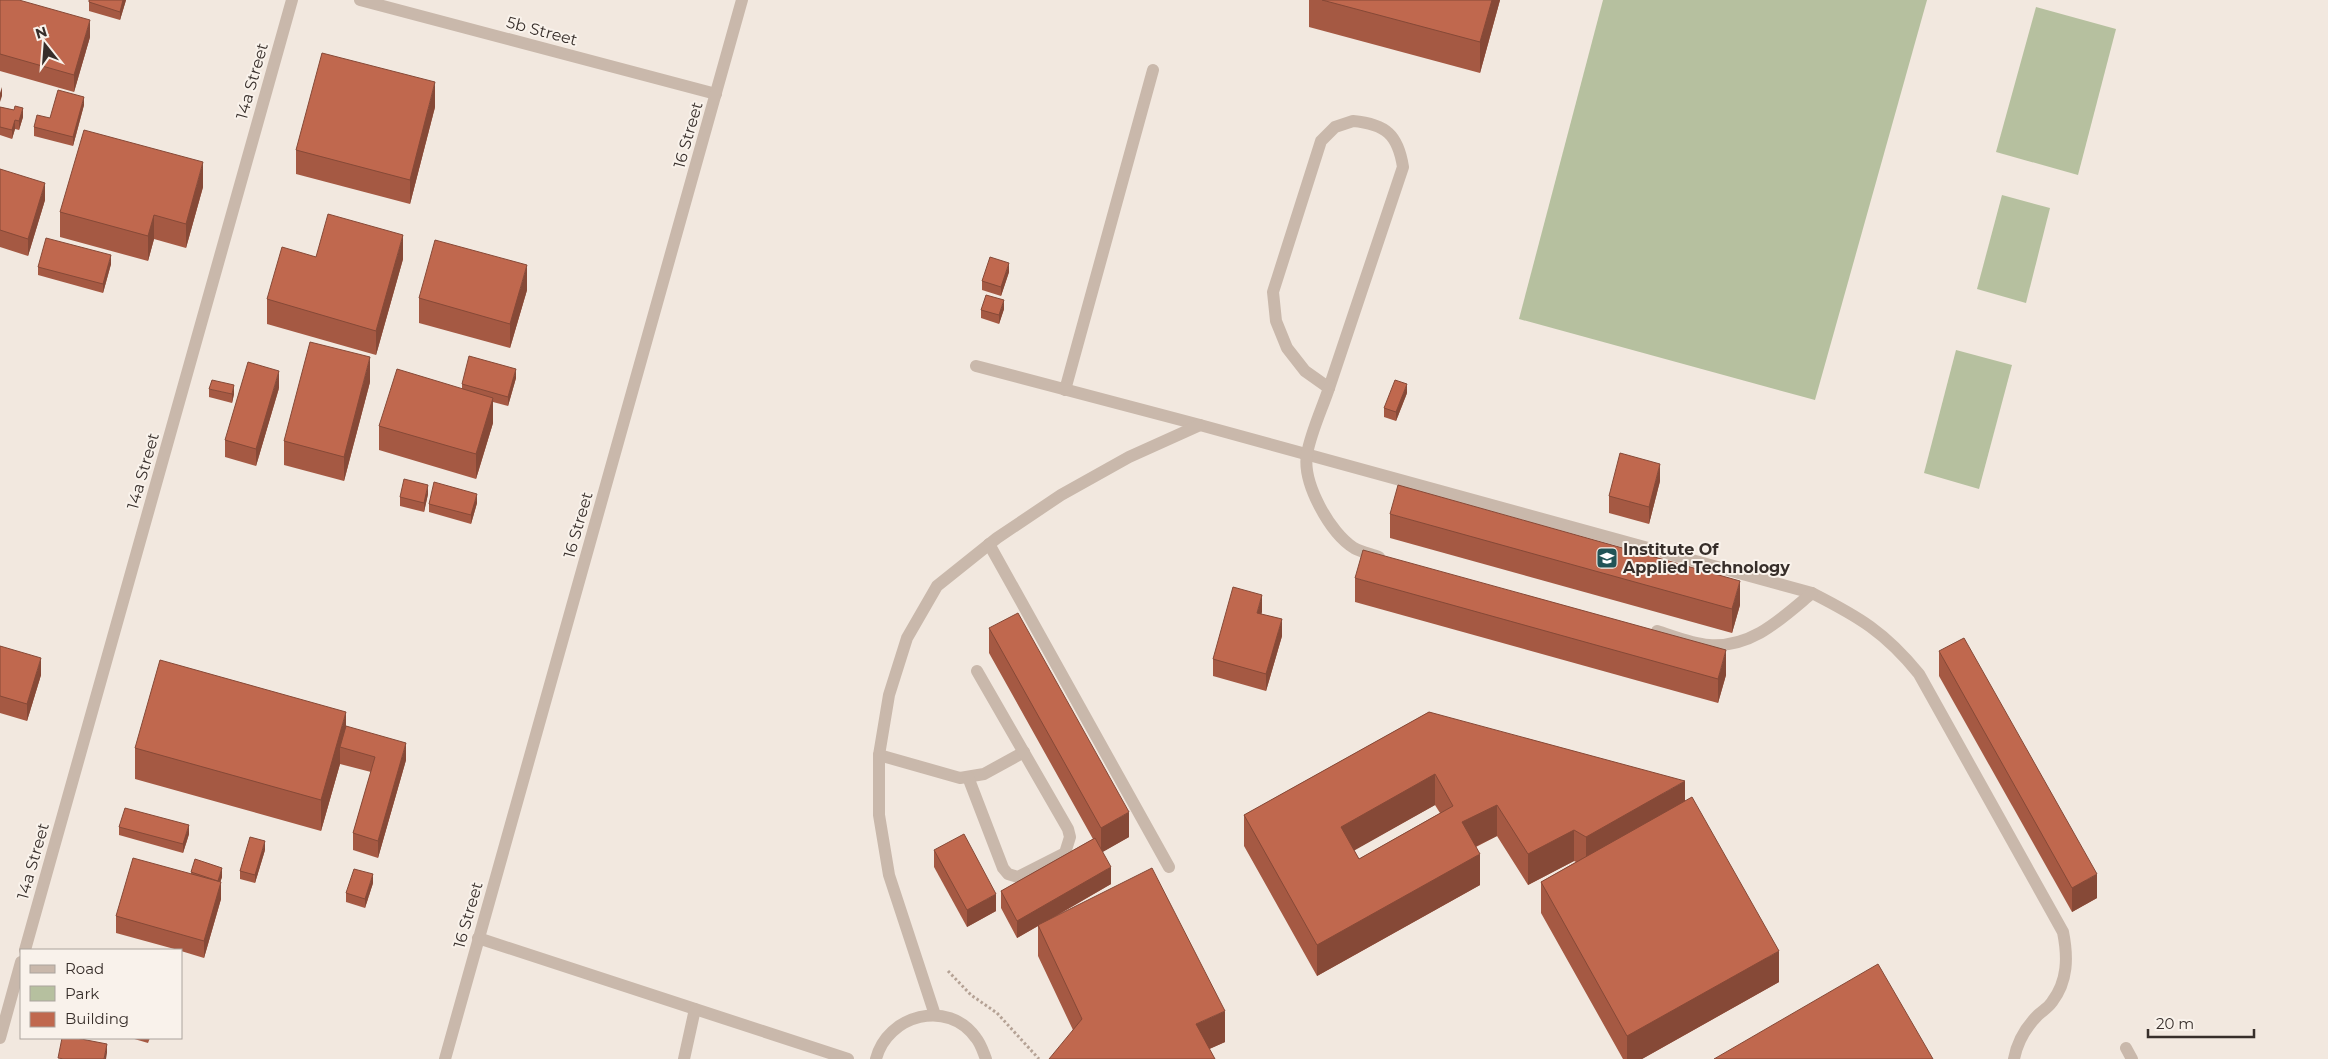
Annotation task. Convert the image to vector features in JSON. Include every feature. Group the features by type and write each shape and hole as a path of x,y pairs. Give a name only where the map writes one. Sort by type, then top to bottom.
{"street":[{"name":"14a Street","path":"25,949 292,0"},
{"name":"5b Street","path":"360,0 716,94"},
{"name":"16 Street","path":"445,1059 742,0"},
{"path":"1065,390 1152,70"},
{"path":"1329,388 1306,371 1287,348 1276,321 1273,292 1321,141 1335,127 1353,121 1372,123 1389,132 1400,148 1403,167 1307,456 1314,493 1319,507 1336,532 1354,548 1387,559"},
{"path":"976,366 1200,425 1307,456 1812,593 1843,609 1884,635 1900,650 1919,674 2064,932 2067,951 2066,970 2061,987 2051,1004 2028,1027 2014,1059"},
{"path":"935,1015 889,875 880,815 879,755 888,695 907,638 937,586 990,544 1062,494 1129,457 1200,425"},
{"path":"990,544 1169,867"},
{"path":"1642,628 1708,645 1737,643 1756,637 1812,593"},
{"path":"968,777 1003,868 1008,874 1018,877 1065,853 1070,838 1068,829 978,671"},
{"path":"879,755 951,777 968,777 984,774 1024,752"},
{"path":"478,938 848,1059"},
{"path":"0,1038 20,966"},
{"path":"684,1059 695,1009"},
{"path":"876,1059 878,1050 887,1035 900,1023 917,1016 935,1015 958,1021 976,1037 986,1059"}],"path":[{"path":"946,969 971,995 997,1013 1039,1059"}],"green space":[{"path":"1603,0 1927,0 1815,400 1519,319"},
{"path":"2036,7 2116,29 2078,175 1996,152"},
{"path":"2002,195 2050,208 2026,303 1977,289"},
{"path":"1956,350 2012,365 1979,489 1924,473"}],"building":[{"path":"0,0 19,0 90,20 74,75 0,54"},
{"path":"89,0 123,0 120,12 89,2"},
{"path":"1322,0 1492,0 1480,42"},
{"path":"322,53 435,82 410,180 296,150"},
{"path":"58,90 84,97 73,137 34,127 37,115 50,118"},
{"path":"15,106 23,108 19,121 15,120 12,130 0,127 0,107 14,110"},
{"path":"84,130 203,162 186,224 154,215 148,236 60,212"},
{"path":"0,169 45,183 28,239 0,230"},
{"path":"328,214 403,235 376,331 267,299 282,247 316,257"},
{"path":"46,238 111,255 103,284 38,267"},
{"path":"435,240 527,265 510,324 419,298"},
{"path":"990,257 1009,263 1001,287 982,281"},
{"path":"986,295 1004,300 999,315 981,310"},
{"path":"310,342 370,357 344,457 284,441"},
{"path":"469,356 516,369 508,397 462,384"},
{"path":"248,362 279,371 256,449 225,440"},
{"path":"397,369 493,398 476,454 379,426"},
{"path":"212,380 234,385 232,394 209,389"},
{"path":"1395,380 1407,384 1396,412 1384,408"},
{"path":"1620,453 1660,464 1649,507 1609,496"},
{"path":"404,479 428,485 424,503 400,497"},
{"path":"434,482 477,494 471,515 429,504"},
{"path":"1398,485 1740,581 1732,609 1390,514"},
{"path":"1363,550 1726,650 1718,679 1355,578"},
{"path":"1233,587 1262,595 1257,613 1282,619 1266,674 1213,659"},
{"path":"1018,613 1129,812 1101,828 989,628"},
{"path":"1964,638 2097,874 2072,888 1939,651"},
{"path":"0,646 41,658 27,704 0,696"},
{"path":"160,660 346,712 321,800 135,748"},
{"path":"1429,712 1685,781 1586,837 1574,830 1528,854 1497,805 1462,822 1480,854 1317,945 1244,815","holes":["1435,774 1453,806 1359,859 1341,827"]},
{"path":"346,726 406,743 378,841 353,833 375,757 340,747"},
{"path":"1692,797 1779,951 1627,1036 1541,882"},
{"path":"125,808 189,825 183,844 119,827"},
{"path":"964,834 996,894 967,910 934,850"},
{"path":"250,837 265,841 255,875 240,871"},
{"path":"1095,838 1111,867 1017,921 1001,891"},
{"path":"133,858 221,882 204,941 116,916"},
{"path":"195,859 222,868 218,881 191,872"},
{"path":"1152,868 1225,1011 1196,1024 1215,1059 1049,1059 1082,1019 1038,925"},
{"path":"354,869 373,874 365,899 346,893"},
{"path":"1878,964 1933,1059 1714,1059"},
{"path":"62,1039 81,1039 107,1044 104,1059 58,1058"}],"place":[{"name":"Institute Of Applied Technology","path":"1607,558"}]}
